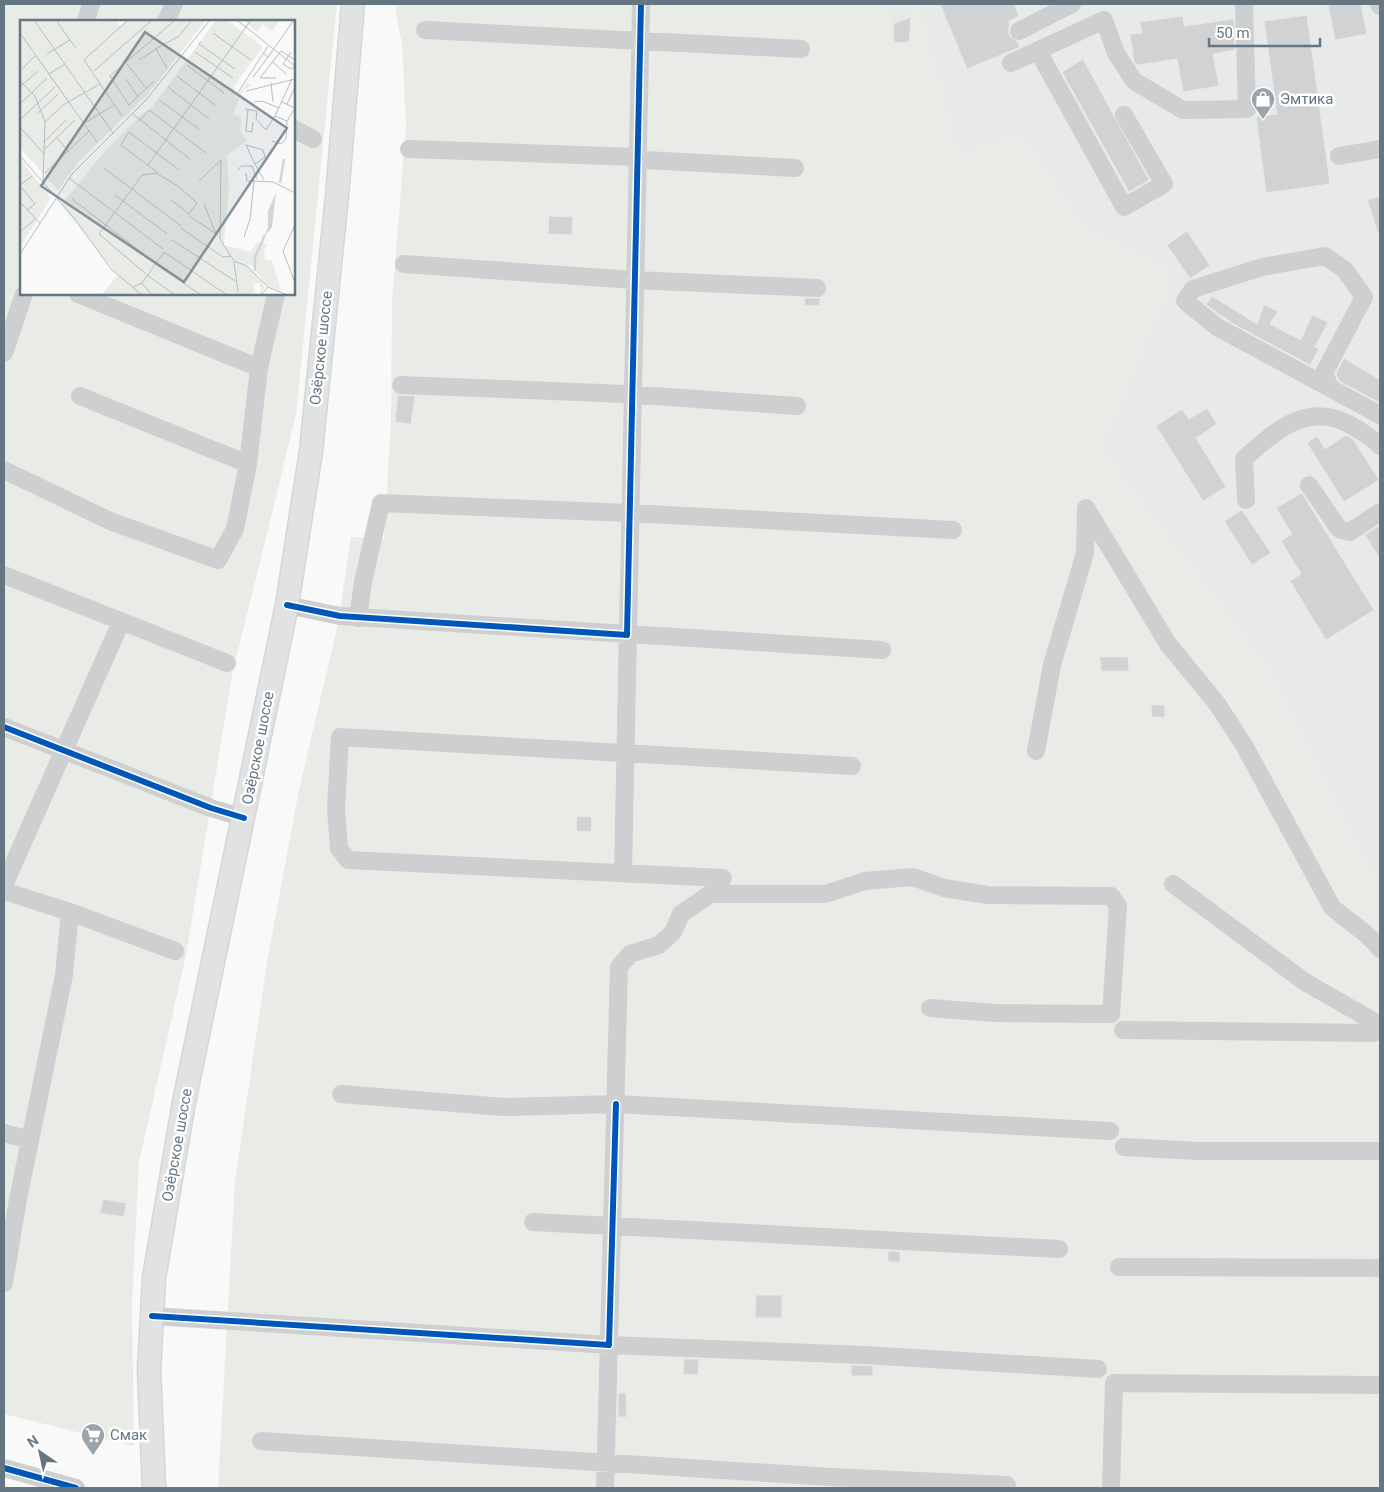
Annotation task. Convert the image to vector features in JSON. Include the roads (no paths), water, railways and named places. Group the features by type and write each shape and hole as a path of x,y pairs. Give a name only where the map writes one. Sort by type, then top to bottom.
{"main road":[{"name":"Озёрское шоссе","path":"154,1488 149,1370 158,1253 184,1102 287,605 311,451 337,196 353,4"}],"street":[{"path":"86,20 91,4"},
{"path":"166,20 174,4"},
{"path":"622,872 640,4"},
{"path":"1019,31 1072,4 1085,28"},
{"path":"1011,63 1104,20 1116,53 1134,81 1183,110 1247,109 1244,4"},
{"path":"425,30 801,49"},
{"path":"1038,51 1124,206 1164,184 1124,115"},
{"path":"295,130 313,138"},
{"path":"409,149 637,157 644,160 795,168"},
{"path":"1339,156 1380,149"},
{"path":"1330,386 1324,373 1364,297 1345,270 1324,256 1262,267 1201,286 1193,289 1185,301 1217,327 1330,386 1380,415"},
{"path":"404,264 634,280 817,288"},
{"path":"4,353 24,295"},
{"path":"80,295 259,368"},
{"path":"4,470 110,520 218,560 235,529 248,464 259,368 276,295"},
{"path":"401,385 632,395 797,406"},
{"path":"80,396 248,464"},
{"path":"1246,500 1244,459 1268,438 1291,422 1317,415 1346,421 1380,446"},
{"path":"1310,485 1339,530 1350,532 1380,512"},
{"path":"358,618 363,582 381,503 630,513 953,530"},
{"path":"1036,752 1052,665 1085,553 1086,508 1168,644 1218,706 1245,748 1332,907 1347,922 1374,941 1380,949"},
{"path":"4,575 227,663"},
{"path":"287,605 358,618 882,650"},
{"path":"4,885 121,622"},
{"path":"4,727 211,808 244,818"},
{"path":"724,878 348,860 339,848 336,809 340,737 852,766"},
{"path":"604,1488 619,967 630,954 659,945 673,932 681,914 710,894 825,894 865,881 913,877 944,888 988,895 1111,896 1118,906 1112,1014 994,1012 930,1008"},
{"path":"1173,884 1305,982 1380,1025"},
{"path":"4,891 70,912 175,951"},
{"path":"4,1283 30,1140 52,1043 64,975 70,912"},
{"path":"1123,1030 1373,1033 1380,1030"},
{"path":"341,1094 504,1107 616,1104 1110,1131"},
{"path":"4,1134 30,1140"},
{"path":"1124,1147 1197,1151 1380,1151"},
{"path":"532,1222 1059,1249"},
{"path":"1119,1266 1380,1268"},
{"path":"152,1316 609,1345 864,1355 1098,1369"},
{"path":"1111,1488 1114,1382 1380,1385"},
{"path":"261,1441 605,1463 1007,1485"},
{"path":"4,1468 76,1488"}],"place":[{"name":"Эмтика","path":"1263,120"},
{"name":"Смак","path":"93,1456"}]}
